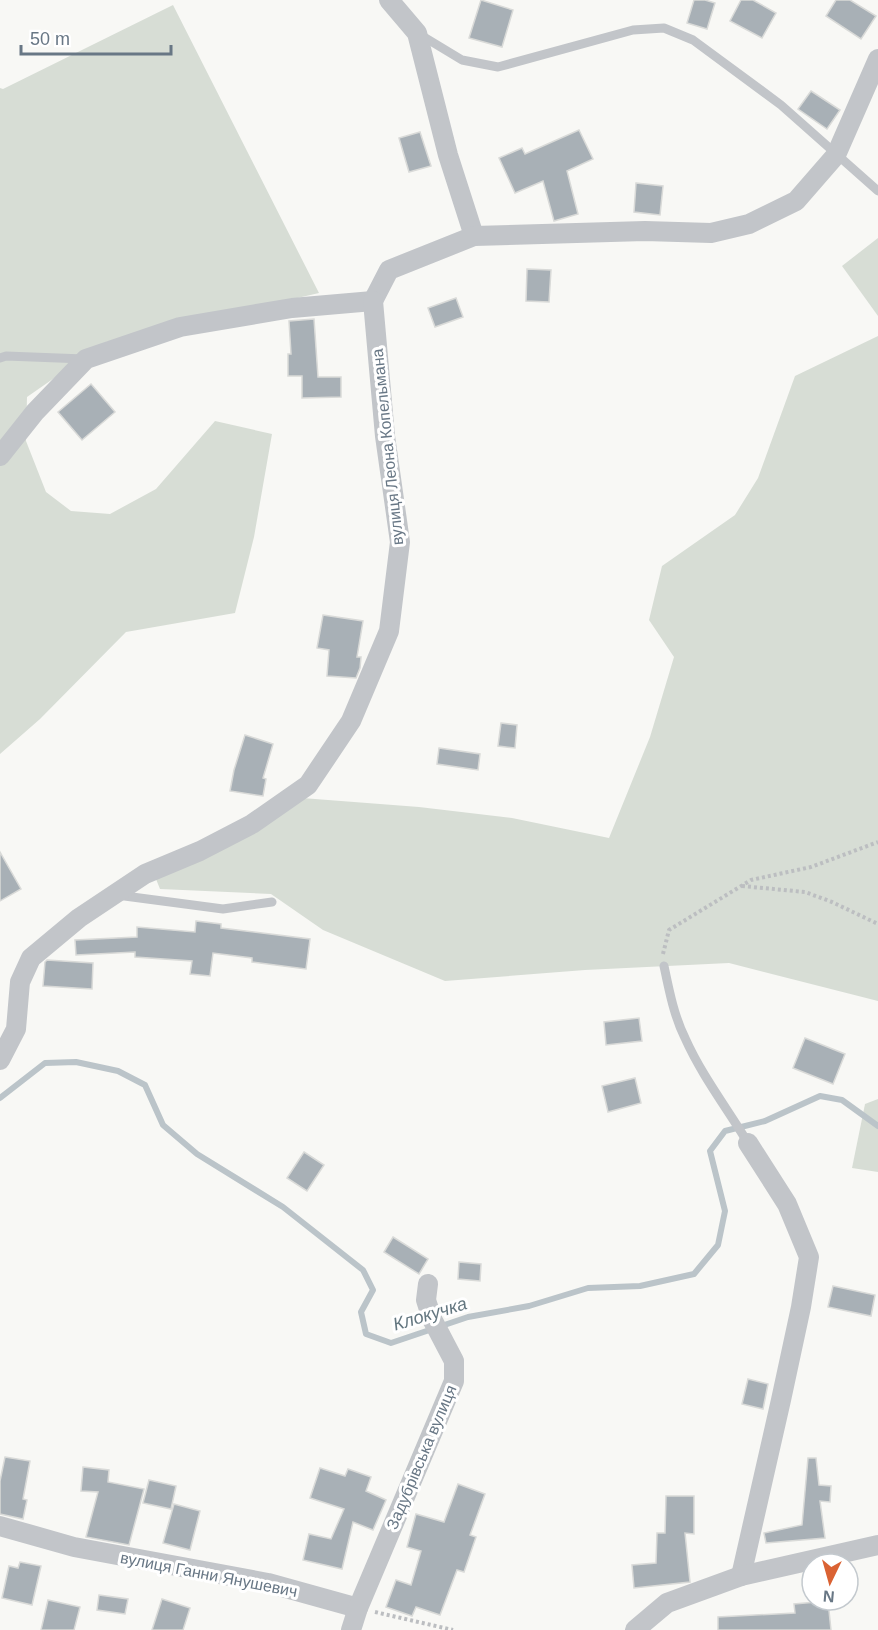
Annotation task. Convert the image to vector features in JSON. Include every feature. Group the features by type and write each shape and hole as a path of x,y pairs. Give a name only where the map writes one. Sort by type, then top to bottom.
{"street":[{"path":"389,0 417,33 448,154 474,236"},
{"path":"0,456 35,412 86,359 180,327 292,308 373,300 389,270 474,236 645,231 711,233 749,224 796,201 836,155 878,59"},
{"name":"вулиця Леона Копельмана","path":"0,1060 16,1029 20,982 31,958 79,918 145,874 200,851 252,824 308,785 351,721 389,631 400,542 386,436 373,300"},
{"path":"741,1576 801,1307 808,1257 788,1204 748,1143"},
{"name":"Задубрівська вулиця","path":"351,1630 358,1608 454,1381 454,1361 436,1327 426,1300 428,1284"},
{"name":"вулиця Ганни Янушевич","path":"0,1527 74,1547 268,1583 358,1608"},
{"path":"635,1630 667,1604 741,1576 878,1545"}],"lane":[{"path":"417,33 462,60 498,67 633,30 664,28 693,40 781,105 878,190"},
{"path":"0,358 6,356 86,359"},
{"path":"114,895 223,909 272,902"},
{"path":"664,966 684,1038 712,1089 730,1112 748,1143"}],"path":[{"path":"664,966 663,950 669,930 751,880 811,867 878,842"},
{"path":"741,886 805,892 878,924"},
{"path":"358,1608 453,1630"}],"shaded area":[{"path":"173,5 319,293 106,342 27,397 26,441 46,492 71,511 110,514 156,489 215,421 272,434 254,537 235,613 126,632 40,719 0,754 0,88 3,89"},
{"path":"878,238 878,316 842,266"},
{"path":"878,336 878,1001 729,963 585,970 445,981 323,930 271,894 160,889 154,874 302,798 419,807 512,818 609,838 650,737 674,657 649,620 662,566 735,515 758,478 795,376"},
{"path":"878,1099 878,1172 852,1168 865,1104"}],"building":[{"path":"481,0 513,10 502,47 469,38"},
{"path":"694,0 715,3 707,29 687,23"},
{"path":"741,0 753,0 776,13 762,38 730,21"},
{"path":"836,0 850,0 876,16 861,39 826,16"},
{"path":"811,91 840,110 827,129 798,109"},
{"path":"579,130 593,159 567,171 578,214 554,221 543,181 515,193 499,158 522,148 525,154"},
{"path":"420,132 431,166 409,172 399,138"},
{"path":"636,183 663,186 660,215 634,212"},
{"path":"527,269 551,270 549,302 526,301"},
{"path":"456,298 463,317 435,327 428,308"},
{"path":"314,319 318,377 341,377 341,397 302,398 302,376 288,376 288,354 291,354 289,321"},
{"path":"91,384 115,412 82,440 58,412"},
{"path":"323,615 363,621 357,657 361,657 360,668 356,678 327,676 329,650 317,648"},
{"path":"501,723 517,725 515,748 498,746"},
{"path":"245,735 273,744 263,778 266,779 263,796 230,791"},
{"path":"439,748 480,754 478,770 437,764"},
{"path":"0,852 21,889 0,901"},
{"path":"196,921 221,924 221,928 310,939 306,969 252,962 252,958 213,953 210,976 190,974 192,961 135,957 135,952 76,955 75,940 137,937 137,927 195,932"},
{"path":"47,960 93,963 92,989 43,986"},
{"path":"639,1018 642,1041 606,1045 604,1022"},
{"path":"805,1038 845,1054 833,1084 793,1068"},
{"path":"635,1078 641,1103 608,1112 602,1086"},
{"path":"304,1152 324,1165 307,1191 287,1178"},
{"path":"393,1237 428,1259 419,1274 384,1252"},
{"path":"459,1262 481,1264 480,1281 458,1279"},
{"path":"833,1286 875,1295 871,1316 828,1307"},
{"path":"748,1379 768,1384 763,1409 742,1404"},
{"path":"5,1457 30,1461 23,1499 27,1500 23,1519 0,1514 0,1481"},
{"path":"808,1458 816,1458 819,1485 831,1486 830,1502 820,1501 825,1538 766,1543 764,1533 802,1525"},
{"path":"83,1467 109,1470 108,1482 144,1489 129,1545 86,1537 98,1492 81,1491"},
{"path":"320,1468 345,1476 348,1469 371,1477 366,1491 386,1500 373,1530 353,1522 342,1569 303,1560 309,1534 331,1539 344,1509 310,1498"},
{"path":"149,1480 176,1486 171,1509 143,1503"},
{"path":"458,1484 485,1494 470,1535 476,1537 464,1572 457,1570 440,1615 416,1607 412,1616 386,1607 396,1580 411,1585 421,1551 407,1547 416,1514 444,1522"},
{"path":"666,1496 694,1496 694,1534 685,1533 690,1582 634,1588 632,1565 656,1563 657,1533 665,1533"},
{"path":"174,1504 200,1511 190,1550 163,1543"},
{"path":"20,1562 41,1566 32,1605 2,1598 9,1566 18,1568"},
{"path":"99,1595 128,1599 125,1614 97,1610"},
{"path":"162,1599 190,1608 183,1630 152,1630"},
{"path":"48,1600 80,1607 74,1630 41,1630"},
{"path":"800,1603 800,1612 829,1612 831,1630 718,1630 718,1617 795,1613 794,1604"}],"waterway":[{"name":"Клокучка","path":"0,1098 45,1063 76,1062 118,1071 145,1085 163,1125 197,1154 283,1207 363,1270 373,1290 361,1312 366,1334 391,1343 468,1317 529,1306 588,1288 640,1286 694,1274 718,1245 725,1211 710,1151 725,1131 765,1121 820,1096 842,1100 878,1126"}]}
